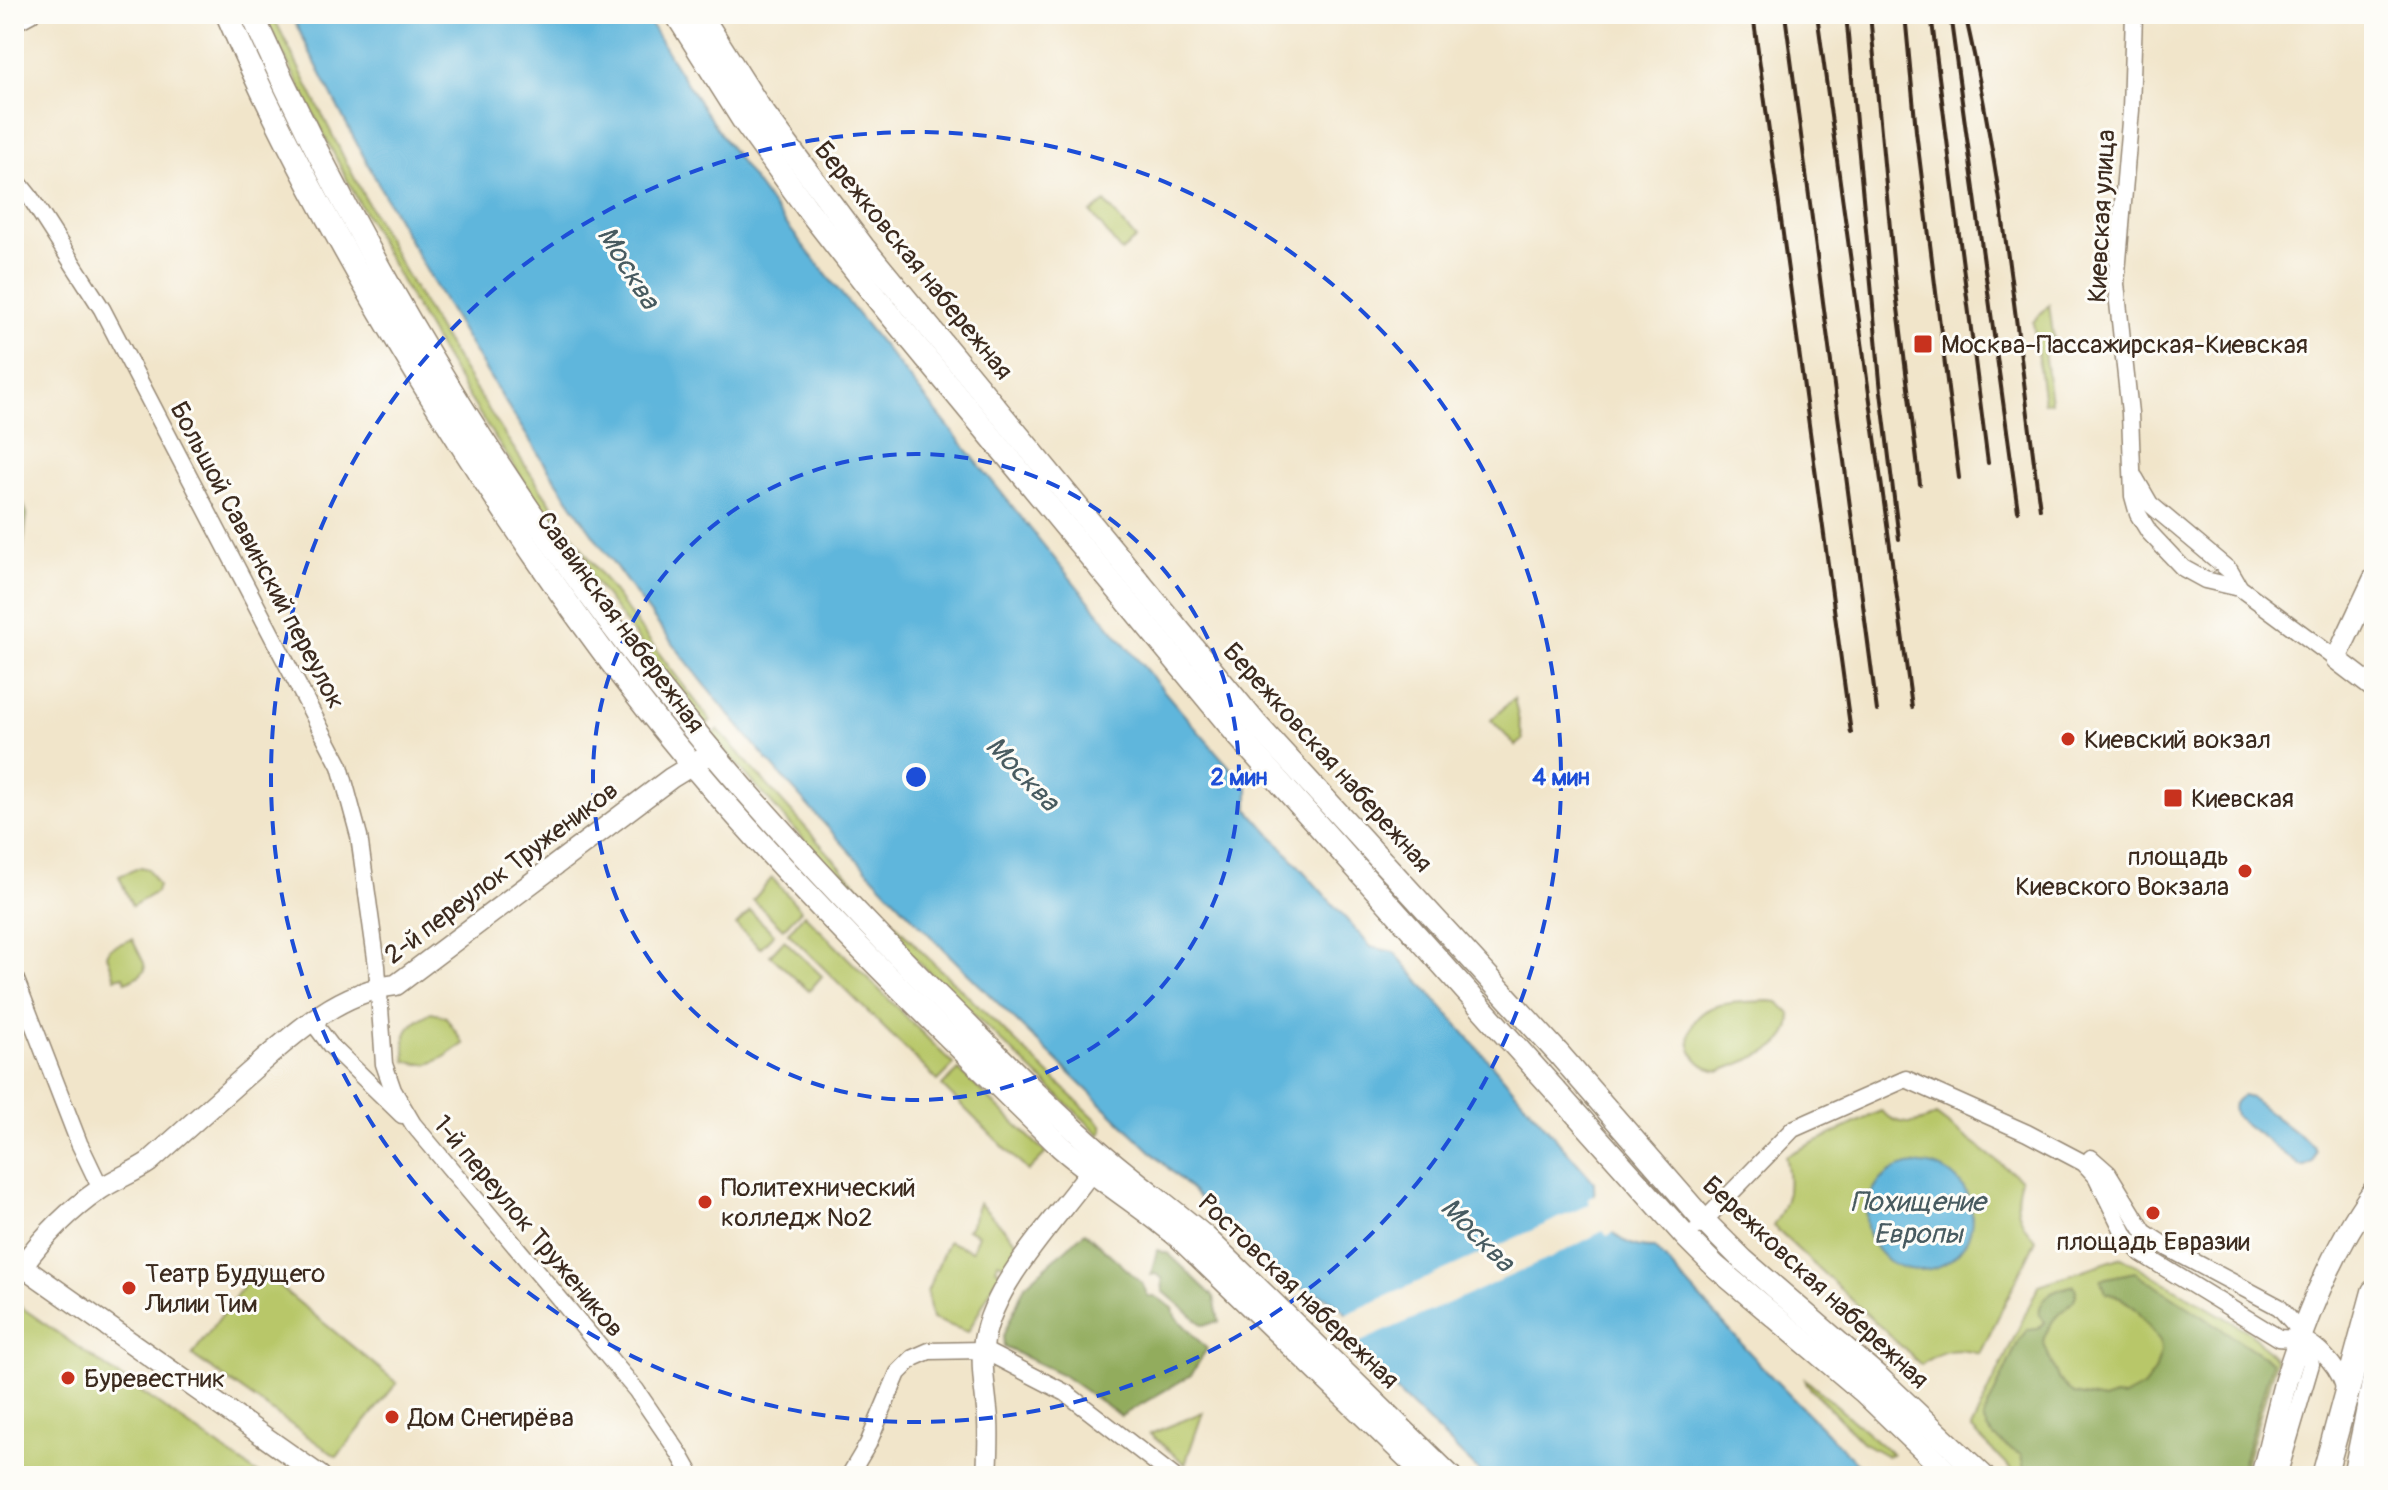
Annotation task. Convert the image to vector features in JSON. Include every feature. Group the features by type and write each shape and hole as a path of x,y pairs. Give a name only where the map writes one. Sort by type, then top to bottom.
{"main road":[{"name":"Саввинская набережная","path":"227,14 308,181 374,303 449,426 537,560 692,765 813,900 889,978 1096,1164"},
{"name":"Саввинская набережная","path":"252,14 325,166 394,291 488,448 553,546 712,752 875,932 1096,1164"},
{"name":"Бережковская набережная","path":"676,14 751,132 806,207 890,314 1240,738 1687,1238 1737,1285 1864,1392 1951,1476"},
{"name":"Бережковская набережная","path":"700,14 759,107 864,248 1257,725 1558,1053 1704,1221 1743,1260 1878,1377 1983,1476"},
{"name":"Ростовская набережная","path":"1096,1164 1180,1238 1427,1476"},
{"name":"Ростовская набережная","path":"1096,1164 1165,1202 1206,1238 1450,1476"},
{"path":"2262,1476 2300,1339 2328,1272 2374,1191"},
{"path":"2324,1476 2374,1292"},
{"path":"2355,1476 2374,1384"}],"street":[{"path":"14,23 31,14"},
{"name":"Киевская улица","path":"2134,14 2132,101 2116,284 2126,365 2133,496 2138,514 2149,532 2183,568"},
{"name":"Большой Саввинский переулок","path":"14,177 102,309 340,766 359,836 377,966 377,987"},
{"path":"2132,468 2139,488 2150,504 2230,571 2240,588 2374,688"},
{"path":"2205,551 2192,547 2187,550 2183,555 2183,568 2205,580 2240,588"},
{"path":"2336,659 2374,578"},
{"name":"2-й переулок Тружеников","path":"18,1263 101,1189 149,1162 301,1028 345,1001 377,987 396,985 712,752"},
{"path":"14,975 79,1143 101,1189"},
{"name":"1-й переулок Тружеников","path":"377,987 384,1064 393,1090 413,1124 636,1390 692,1476"},
{"path":"312,1021 362,1078 413,1124"},
{"path":"1687,1238 1793,1129 1906,1079 2027,1133 2090,1168 2126,1237 2142,1254 2279,1338 2300,1339 2337,1369 2344,1386 2343,1402"},
{"path":"2027,1133 2067,1147 2099,1164 2108,1173 2144,1232 2182,1256 2279,1307 2295,1325 2311,1364 2278,1476"},
{"path":"1627,1169 1635,1172 1644,1169 1647,1161 1644,1152"},
{"path":"987,1476 984,1338 1012,1277 1096,1164"},
{"path":"18,1263 320,1476"},
{"path":"849,1476 868,1444 898,1373 913,1358 929,1351 983,1350 1066,1393 1173,1476"}],"green space":[{"path":"263,14 272,14 377,221 482,400 555,510 711,721 704,727 572,550 479,413 377,236"},
{"path":"1105,202 1136,239 1121,251 1091,213"},
{"path":"2049,305 2054,342 2044,352 2051,402 2044,403 2033,322"},
{"path":"14,479 27,514 21,562 14,569"},
{"path":"1514,698 1523,740 1516,746 1491,720"},
{"path":"718,730 922,952 1102,1125 1100,1135 914,958 843,884 711,735"},
{"path":"141,867 148,869 158,885 156,892 132,906 119,876"},
{"path":"772,878 801,910 783,929 753,900"},
{"path":"750,911 774,934 760,948 736,925"},
{"path":"804,914 954,1065 938,1081 788,933"},
{"path":"132,939 145,970 126,982 124,976 115,978 107,955 110,948"},
{"path":"784,940 822,976 809,991 770,955"},
{"path":"1778,1002 1790,1013 1786,1036 1778,1044 1720,1071 1698,1061 1692,1053 1690,1033 1701,1015 1725,1004"},
{"path":"431,1012 446,1017 464,1044 430,1063 406,1061 408,1031"},
{"path":"959,1070 1046,1153 1028,1171 942,1086"},
{"path":"1881,1111 1894,1120 1908,1123 1936,1115 2021,1179 2017,1205 2021,1219 2036,1240 1980,1354 1949,1351 1921,1365 1773,1226 1788,1192 1785,1156"},
{"path":"979,1203 1018,1243 1006,1265 998,1262 996,1269 1001,1271 968,1332 932,1319 927,1292 948,1241 972,1251 978,1234 967,1229"},
{"path":"1085,1232 1142,1283 1148,1296 1158,1298 1173,1308 1175,1316 1207,1349 1191,1375 1121,1416 1061,1374 1004,1347 1003,1336 1025,1285"},
{"path":"1157,1250 1169,1254 1214,1297 1219,1322 1203,1325 1163,1291 1162,1278 1151,1275"},
{"path":"2122,1257 2251,1333 2276,1360 2242,1476 2018,1476 1971,1429 2039,1285"},
{"path":"257,1268 397,1383 337,1457 192,1355"},
{"path":"2135,1272 2272,1362 2239,1476 2030,1476 2023,1466 2021,1455 1993,1435 1983,1418 2019,1340 2027,1330 2038,1329 2045,1322 2039,1314 2046,1297 2074,1285 2074,1299 2048,1328 2043,1341 2058,1379 2073,1394 2104,1400 2114,1396 2124,1397 2143,1387 2155,1371 2161,1351 2160,1341 2136,1309 2120,1297 2106,1293 2101,1279"},
{"name":"Буревестник","path":"14,1302 229,1454 261,1476 14,1476"},
{"path":"1805,1379 1892,1454 1887,1456 1862,1442 1807,1385"},
{"path":"1203,1412 1185,1464 1150,1434"}],"water":[{"name":"Москва","path":"291,14 645,14 708,116 778,213 1085,596 1248,788 1248,809 1371,947 1394,952 1594,1182 1598,1207 1610,1229 1630,1243 1655,1248 1767,1372 1869,1476 1484,1476 1359,1355 1355,1328 1340,1307 1317,1293 1290,1286 1071,1075 857,859 723,707 599,544 487,373 385,196"},
{"path":"2242,1096 2251,1098 2314,1147 2313,1162 2300,1166 2236,1117 2234,1105"},
{"name":"Похищение Европы","path":"1919,1164 1939,1168 1956,1180 1968,1197 1972,1217 1968,1237 1956,1254 1939,1266 1919,1270 1899,1266 1882,1254 1870,1237 1866,1217 1870,1197 1882,1180 1899,1168"}],"pier":[{"path":"1598,1194 1599,1204 1617,1231 1607,1236 1603,1231 1553,1257 1358,1343 1356,1350 1352,1329 1339,1311 1342,1310 1345,1315 1590,1204 1588,1199"}],"railway":[{"path":"1753,14 1851,733"},
{"path":"1785,14 1877,711"},
{"path":"1817,14 1912,707"},
{"path":"1846,14 1881,392 1899,539"},
{"path":"1870,14 1896,292 1920,484"},
{"path":"1905,14 1916,131 1959,478"},
{"path":"1931,14 1988,463"},
{"path":"1950,14 2018,511"},
{"path":"1965,14 2000,198 2040,509"}],"place":[{"name":"Москва-Пассажирская-Киевская","path":"1923,344"},
{"name":"Киевский вокзал","path":"2068,739"},
{"name":"Киевская","path":"2173,798"},
{"name":"площадь Киевского Вокзала","path":"2245,871"},
{"name":"Политехнический колледж №2","path":"705,1202"},
{"name":"площадь Евразии","path":"2153,1213"},
{"name":"Театр Будущего Лилии Тим","path":"129,1288"},
{"name":"Буревестник","path":"68,1378"},
{"name":"Дом Снегирёва","path":"392,1417"}]}
